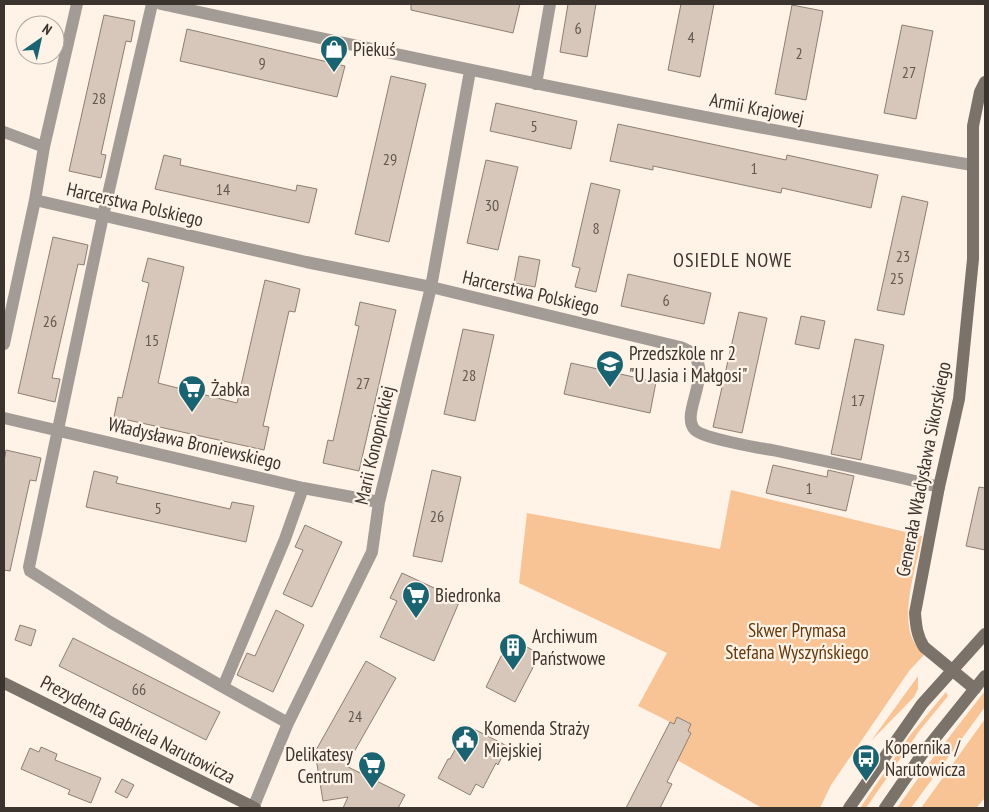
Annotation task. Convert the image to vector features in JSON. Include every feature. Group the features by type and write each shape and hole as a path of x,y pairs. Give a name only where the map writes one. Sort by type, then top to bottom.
{"street":[{"path":"4,344 35,200 44,147 77,4"},
{"path":"152,4 104,216 29,567 30,571 110,622 288,723"},
{"name":"Armii Krajowej","path":"161,4 470,71 863,147 972,165"},
{"path":"536,84 550,4"},
{"name":"Marii Konopnickiej","path":"254,808 288,723 372,552 378,502 431,288 470,71"},
{"name":"Generała Władysława Sikorskiego","path":"975,689 924,646 919,638 915,613 958,399 973,259 973,126 980,92 985,82"},
{"path":"4,132 44,147"},
{"name":"Harcerstwa Polskiego","path":"35,200 306,262 431,288 686,349 695,356 699,364 691,419 693,427 700,434 899,476 939,487"},
{"name":"Władysława Broniewskiego","path":"4,418 303,488 378,502"},
{"path":"223,687 285,540 303,488"},
{"path":"849,808 922,704 985,634"},
{"path":"885,808 923,753 985,676"},
{"name":"Prezydenta Gabriela Narutowicza","path":"4,683 254,808"}],"green space":[{"name":"Skwer Prymasa Stefana Wyszyńskiego","path":"731,490 922,536 909,597 908,621 912,638 924,655 909,671 831,785 820,808 762,808 677,760 691,733 688,731 691,724 677,717 674,724 638,706 667,653 519,583 527,513 720,549"},
{"path":"918,676 918,689 914,697 871,741"},
{"path":"985,691 985,707 911,808 897,808 929,763"},
{"path":"946,692 948,696 920,730 866,808 860,808 911,734"},
{"path":"985,719 985,798 976,808 921,808"}],"building":[{"path":"411,4 520,4 513,33 411,10"},
{"path":"568,4 596,4 587,57 560,52"},
{"path":"681,4 714,4 700,77 668,70"},
{"path":"792,5 823,11 806,100 775,94"},
{"path":"104,15 135,21 131,42 126,41 101,154 106,155 101,178 69,171"},
{"path":"902,25 933,31 916,119 884,113"},
{"path":"187,29 345,66 337,97 180,61"},
{"path":"391,76 426,84 389,242 355,234"},
{"path":"496,103 577,121 571,149 490,131"},
{"path":"618,124 786,160 787,155 878,175 871,208 782,188 781,193 653,166 653,170 610,161"},
{"path":"164,155 181,159 180,165 296,191 297,185 317,189 309,223 155,189"},
{"path":"486,160 518,167 498,250 467,243"},
{"path":"591,183 620,190 596,292 575,287 580,268 572,266"},
{"path":"902,196 928,202 904,315 877,310"},
{"path":"53,237 88,245 84,265 78,264 52,378 60,379 55,402 18,393"},
{"path":"519,256 540,260 535,287 514,283"},
{"path":"148,258 184,267 158,383 237,403 265,280 300,289 295,312 289,311 263,426 269,427 264,450 114,417 118,397 122,398 149,283 142,281"},
{"path":"628,274 711,293 704,324 621,306"},
{"path":"360,302 396,310 359,471 323,463 328,440 333,441 359,326 355,325"},
{"path":"739,312 767,318 742,433 713,427"},
{"path":"801,316 825,321 819,349 795,344"},
{"path":"463,329 494,335 475,421 444,414"},
{"path":"855,339 884,345 861,460 831,454"},
{"name":"Przedszkole nr 2 \"U Jasia i Małgosi\"","path":"571,363 656,382 650,413 564,394"},
{"path":"6,450 41,458 36,481 30,480 10,571 4,570 4,461"},
{"path":"773,465 827,477 828,470 854,476 846,511 766,493"},
{"path":"432,470 461,477 442,562 413,556"},
{"path":"94,471 118,477 116,483 230,509 232,502 254,506 246,542 86,507"},
{"path":"979,487 985,488 985,550 966,546"},
{"path":"305,525 342,542 312,607 283,594 303,550 295,547"},
{"name":"Biedronka","path":"402,573 460,600 434,661 380,637 397,601 390,598"},
{"path":"276,610 304,625 273,692 237,675 247,653 255,656"},
{"path":"20,625 36,630 31,646 15,640"},
{"path":"73,638 220,712 206,740 59,666"},
{"name":"Archiwum Państwowe","path":"510,638 540,654 515,702 486,687"},
{"path":"366,661 396,678 346,766 405,795 398,808 343,808 348,797 323,801 315,752"},
{"path":"677,717 691,724 688,731 691,733 667,782 672,784 660,808 626,808 670,722 674,724"},
{"name":"Komenda Straży Miejskiej","path":"468,726 507,746 498,765 496,763 483,788 476,784 470,795 438,778"},
{"path":"41,747 57,754 55,760 101,778 91,803 68,794 70,790 21,769 30,748 39,752"},
{"path":"122,779 134,785 127,798 115,792"}],"place":[{"name":"Piekuś","path":"334,73"},
{"name":"Przedszkole nr 2 \"U Jasia i Małgosi\"","path":"610,388"},
{"name":"Żabka","path":"192,413"},
{"name":"Biedronka","path":"416,619"},
{"name":"Archiwum Państwowe","path":"513,671"},
{"name":"Komenda Straży Miejskiej","path":"465,763"},
{"name":"Kopernika / Narutowicza","path":"866,782"},
{"name":"Delikatesy Centrum","path":"372,789"}],"district":[{"name":"OSIEDLE NOWE","path":"733,260"}]}
